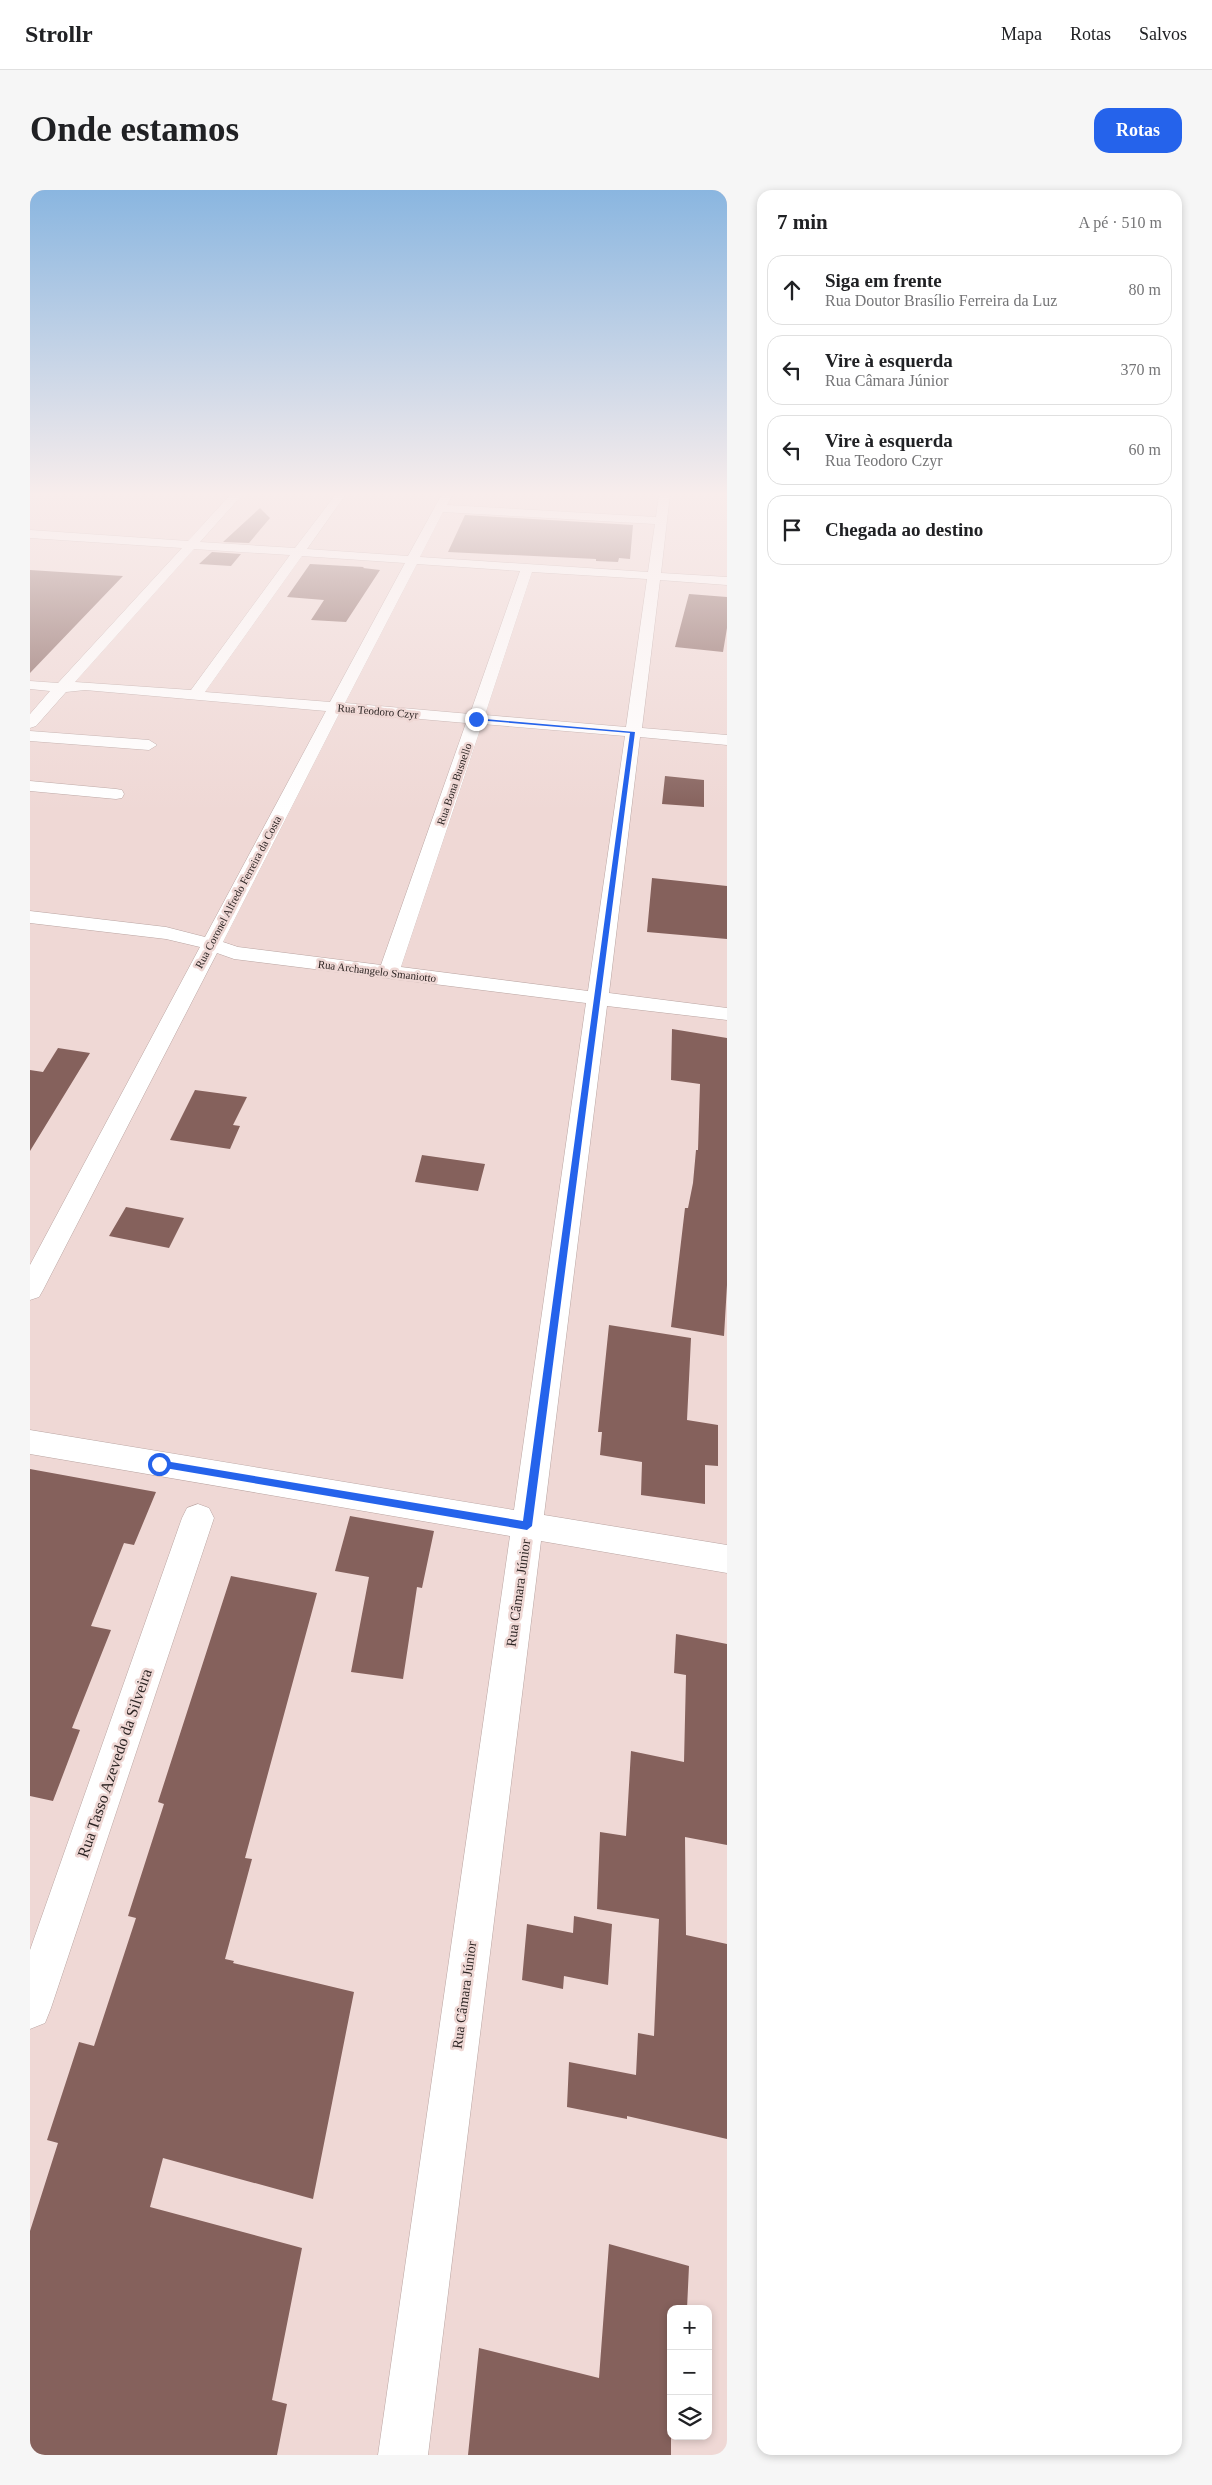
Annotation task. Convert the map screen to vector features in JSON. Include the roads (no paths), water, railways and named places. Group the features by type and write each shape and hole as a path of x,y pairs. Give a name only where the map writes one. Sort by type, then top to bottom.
{"street":[{"path":"30,723 141,600"},
{"path":"195,695 264,600"},
{"name":"Rua Coronel Alfredo Ferreira da Costa","path":"30,1290 391,600"},
{"name":"Rua Bona Busnello","path":"389,972 517,600"},
{"name":"Rua Câmara Júnior","path":"403,2455 651,600"},
{"name":"Rua Teodoro Czyr","path":"30,685 61,688 86,686 727,740"},
{"path":"30,736 149,745"},
{"path":"30,786 116,794"},
{"name":"Rua Archangelo Smaniotto","path":"30,917 158,932 211,944 234,953 727,1014"},
{"path":"30,1442 727,1559"},
{"name":"Rua Tasso Azevedo da Silveira","path":"30,2008 198,1518"}]}
